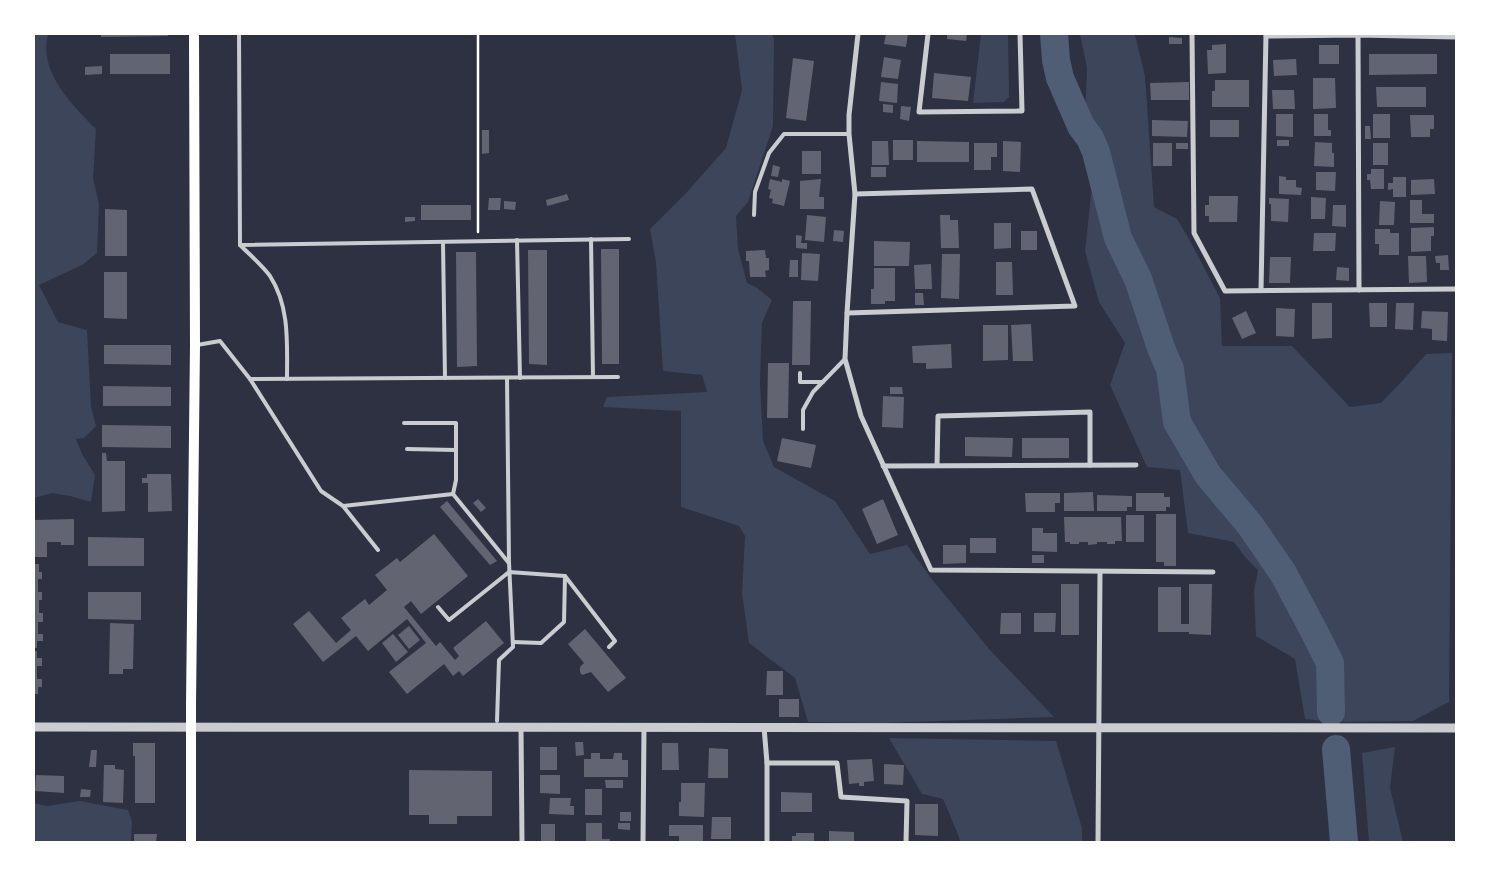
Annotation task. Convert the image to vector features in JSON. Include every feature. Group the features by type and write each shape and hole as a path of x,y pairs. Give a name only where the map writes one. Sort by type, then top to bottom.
{"main road":[{"path":"191,842 190,727 195,345 194,34"}],"street":[{"path":"858,34 849,115 856,194 845,359 861,416 930,570 1212,572"},
{"path":"928,34 919,112 1022,111 1020,34"},
{"path":"1192,34 1194,233 1225,291 1456,289"},
{"path":"1261,290 1266,35 1358,34 1456,37"},
{"path":"1358,34 1359,290"},
{"path":"847,313 1075,306 1032,189 856,194"},
{"path":"937,465 938,416 1090,412 1090,465"},
{"path":"883,466 1136,465"},
{"path":"1098,842 1100,572"},
{"path":"34,727 1456,728"},
{"path":"521,728 522,842"},
{"path":"643,842 644,728"},
{"path":"764,728 767,763 767,842"},
{"path":"767,763 837,763 841,797 907,802 906,842"}],"lane":[{"path":"239,34 240,245 269,276 280,296 287,325 287,379"},
{"path":"754,215 755,192 770,153 784,134 850,134"},
{"path":"591,239 593,377"},
{"path":"240,245 629,239"},
{"path":"517,240 520,378"},
{"path":"443,242 445,378"},
{"path":"195,345 220,341 250,379 321,491 344,506 378,550"},
{"path":"803,429 804,410 813,392 845,359"},
{"path":"800,373 800,382 823,382"},
{"path":"250,379 618,377"},
{"path":"497,721 499,660 514,647 509,572 507,378"},
{"path":"404,423 456,423 456,480 453,494"},
{"path":"407,449 456,450"},
{"path":"344,506 453,494"},
{"path":"453,494 509,562"},
{"path":"438,607 449,620 509,572 566,576 615,641 609,648"},
{"path":"513,642 541,643 564,622 566,576"}],"path":[{"path":"478,34 479,241"}],"shaded area":[{"path":"34,34 48,34 46,48 52,74 68,98 96,129 93,178 99,204 97,253 82,265 39,285 58,322 87,330 91,407 96,426 84,438 76,439 82,454 95,475 91,502 52,493 34,498"},
{"path":"735,34 772,34 774,39 773,126 748,202 736,216 738,249 747,283 756,287 772,300 762,323 760,382 763,441 774,467 835,501 870,554 907,545 931,578 990,650 1054,717 880,723 808,722 795,678 749,643 742,593 745,536 739,526 681,507 681,411 603,407 607,397 707,392 702,375 663,371 656,262 650,229 687,192 726,148 742,90"},
{"path":"981,34 1008,34 1009,97 1004,102 973,103"},
{"path":"1080,34 1135,35 1145,76 1154,207 1177,219 1220,298 1222,346 1292,346 1350,407 1381,403 1426,354 1452,353 1449,702 1413,721 1333,722 1305,719 1295,659 1256,636 1254,591 1258,570 1234,542 1188,533 1180,470 1147,467 1110,385 1125,343 1099,302 1085,251 1094,167 1085,118 1087,68"},
{"path":"889,738 1056,741 1082,828 1082,842 960,842 943,799 922,794"},
{"path":"1395,747 1390,788 1403,842 1369,842 1362,753"},
{"path":"80,801 128,810 132,822 131,842 34,842 34,803 47,806"}],"building":[{"path":"101,34 168,34 168,36 101,37"},
{"path":"886,34 908,34 906,47 884,44"},
{"path":"947,34 967,34 966,41 947,39"},
{"path":"1169,37 1182,38 1182,44 1169,44"},
{"path":"1226,44 1226,73 1208,74 1207,50 1212,50 1212,45"},
{"path":"1319,45 1339,45 1339,64 1319,64"},
{"path":"110,54 170,54 170,74 110,74"},
{"path":"1369,54 1437,54 1437,74 1369,75"},
{"path":"884,57 901,60 898,79 881,77"},
{"path":"793,58 814,61 806,121 786,118"},
{"path":"1296,59 1297,75 1274,76 1273,60"},
{"path":"102,66 102,74 85,75 85,67"},
{"path":"934,73 971,77 968,101 932,98"},
{"path":"1313,78 1335,78 1336,108 1313,109"},
{"path":"1215,80 1249,80 1249,107 1212,107 1212,91 1215,91"},
{"path":"881,82 898,84 897,103 879,101"},
{"path":"1189,82 1189,100 1151,100 1150,83"},
{"path":"1376,87 1426,87 1426,107 1377,107"},
{"path":"1272,90 1294,90 1295,109 1273,109"},
{"path":"883,104 893,105 893,113 883,112"},
{"path":"901,106 911,107 909,121 900,119"},
{"path":"1276,114 1293,114 1293,137 1276,136"},
{"path":"1314,114 1328,114 1328,130 1331,130 1331,136 1314,136"},
{"path":"1373,114 1390,114 1390,138 1373,138"},
{"path":"1410,115 1434,115 1434,129 1430,129 1430,137 1411,137"},
{"path":"1152,120 1188,121 1187,137 1152,136"},
{"path":"1210,120 1239,120 1239,137 1210,137"},
{"path":"1365,126 1370,126 1371,139 1365,139"},
{"path":"482,130 489,130 489,153 482,154"},
{"path":"893,140 913,140 913,160 893,160"},
{"path":"1277,140 1289,140 1289,146 1277,146"},
{"path":"872,141 888,141 889,165 872,165"},
{"path":"917,141 969,142 969,162 917,162"},
{"path":"1003,141 1021,142 1020,172 1003,171"},
{"path":"1315,142 1332,143 1334,167 1314,166"},
{"path":"974,143 997,143 997,157 991,157 991,170 974,170"},
{"path":"1153,143 1172,143 1172,166 1153,166"},
{"path":"1176,143 1188,143 1188,149 1176,149"},
{"path":"1373,143 1388,143 1388,165 1373,165"},
{"path":"802,151 821,151 821,174 802,174"},
{"path":"773,165 780,167 778,177 771,176"},
{"path":"871,167 886,167 886,177 871,177"},
{"path":"1371,169 1384,169 1384,189 1371,189 1370,180 1367,180 1367,174 1371,174"},
{"path":"1316,172 1336,172 1335,191 1316,190"},
{"path":"1279,176 1286,177 1286,180 1296,180 1296,187 1302,188 1301,195 1279,194"},
{"path":"1393,177 1406,177 1406,197 1393,197 1393,189 1388,190 1388,183 1393,183"},
{"path":"770,179 782,182 782,179 790,181 784,206 772,203 773,199 769,198 771,190 768,189"},
{"path":"821,179 819,197 824,197 824,209 800,209 800,181"},
{"path":"1434,179 1435,194 1411,195 1411,180"},
{"path":"567,194 569,200 547,206 546,200"},
{"path":"1209,196 1238,196 1237,222 1209,222 1209,216 1205,216 1205,205 1209,205"},
{"path":"1311,197 1326,198 1325,219 1311,219"},
{"path":"489,198 501,198 500,210 488,210"},
{"path":"1269,198 1289,199 1288,222 1271,221"},
{"path":"1410,200 1422,200 1422,214 1434,214 1434,223 1410,223"},
{"path":"504,201 516,202 515,210 504,209"},
{"path":"1380,201 1395,202 1394,225 1379,225"},
{"path":"421,205 471,205 471,220 421,220"},
{"path":"1333,205 1346,205 1346,227 1332,226"},
{"path":"105,209 127,210 127,256 105,256"},
{"path":"807,215 826,217 824,242 805,240"},
{"path":"940,215 950,215 950,220 958,220 959,248 941,248"},
{"path":"405,217 415,217 415,221 405,222"},
{"path":"994,223 1011,223 1011,248 994,249"},
{"path":"1434,227 1434,236 1431,236 1431,251 1411,252 1411,228"},
{"path":"1375,229 1390,229 1390,233 1399,233 1399,255 1379,255 1379,244 1375,244"},
{"path":"834,230 844,231 843,242 833,241"},
{"path":"1021,231 1037,231 1037,250 1021,250"},
{"path":"1314,233 1336,233 1335,251 1313,251"},
{"path":"796,235 802,236 801,243 807,243 807,249 796,248"},
{"path":"874,241 910,242 909,266 874,266"},
{"path":"601,249 619,249 619,364 602,364"},
{"path":"528,250 547,250 547,365 529,364"},
{"path":"765,250 766,258 769,258 769,270 765,271 766,277 750,277 749,261 746,261 746,251"},
{"path":"456,252 476,252 477,366 457,367"},
{"path":"802,253 820,254 818,281 801,280"},
{"path":"942,254 960,254 959,299 941,298"},
{"path":"1448,255 1449,270 1440,270 1440,263 1436,263 1435,256"},
{"path":"1408,256 1426,256 1427,282 1409,283"},
{"path":"1270,257 1291,257 1290,283 1269,283"},
{"path":"790,260 798,260 798,277 789,277"},
{"path":"996,262 1012,262 1013,295 996,295"},
{"path":"931,264 932,289 915,289 914,265"},
{"path":"1337,267 1349,268 1349,281 1336,280"},
{"path":"874,268 895,268 895,301 885,301 885,304 871,304 871,289 874,289"},
{"path":"104,272 127,272 127,319 104,318"},
{"path":"915,293 923,293 924,305 915,305"},
{"path":"793,301 811,301 810,365 792,365"},
{"path":"1312,303 1332,303 1332,338 1312,339"},
{"path":"1369,303 1387,303 1387,327 1370,327"},
{"path":"1396,303 1414,303 1413,330 1395,329"},
{"path":"1276,308 1295,309 1294,337 1276,336"},
{"path":"1246,311 1256,333 1242,339 1232,318"},
{"path":"1422,311 1448,312 1447,341 1432,340 1432,329 1421,328"},
{"path":"1031,324 1033,361 1013,361 1011,325"},
{"path":"983,325 1008,325 1008,360 983,361"},
{"path":"951,344 952,368 926,369 926,363 913,363 912,346"},
{"path":"104,345 171,345 171,365 104,364"},
{"path":"768,363 789,363 788,418 767,418"},
{"path":"103,386 171,387 171,406 103,406"},
{"path":"890,387 902,387 903,394 890,394"},
{"path":"883,396 904,397 903,428 882,427"},
{"path":"102,425 171,426 171,448 102,447"},
{"path":"965,437 1013,438 1012,457 965,456"},
{"path":"782,438 816,445 811,468 777,461"},
{"path":"1022,438 1069,438 1069,458 1022,458"},
{"path":"102,453 106,453 107,461 125,461 125,511 102,512"},
{"path":"147,474 171,474 172,511 148,512 148,483 142,483 142,478 147,478"},
{"path":"1093,492 1094,511 1064,511 1064,493"},
{"path":"1025,493 1060,493 1060,503 1055,503 1055,512 1026,512"},
{"path":"1136,493 1164,493 1164,497 1170,497 1170,507 1166,507 1166,511 1136,511"},
{"path":"1097,495 1132,496 1132,507 1127,507 1127,511 1097,511"},
{"path":"478,499 486,508 481,512 473,503"},
{"path":"883,499 898,535 877,544 862,509"},
{"path":"447,501 497,561 490,565 440,507"},
{"path":"1156,514 1176,514 1176,566 1164,566 1164,562 1156,562"},
{"path":"1126,515 1144,515 1144,542 1126,542"},
{"path":"1064,517 1121,517 1122,541 1115,541 1115,544 1097,542 1097,544 1088,545 1088,542 1070,544 1070,542 1065,542"},
{"path":"74,519 74,545 61,545 61,542 47,542 47,557 34,557 34,520"},
{"path":"1032,528 1043,528 1043,533 1057,533 1057,552 1032,551"},
{"path":"434,534 468,576 421,614 411,601 404,607 436,646 440,642 455,660 459,656 453,648 486,621 504,643 463,676 459,671 453,676 444,664 407,694 389,672 426,643 407,619 368,651 356,636 323,662 293,624 309,611 336,643 351,630 341,618 365,599 369,605 387,590 375,575 397,558 400,562"},
{"path":"88,537 144,538 144,566 88,566"},
{"path":"970,538 996,538 996,553 970,553"},
{"path":"943,545 966,545 966,563 943,564"},
{"path":"1032,555 1044,555 1044,563 1032,563"},
{"path":"34,564 39,564 39,572 42,572 42,579 38,579 38,592 42,592 42,600 39,600 39,613 43,613 43,622 38,622 38,634 43,634 43,641 37,641 37,648 34,648"},
{"path":"1061,584 1079,584 1079,635 1061,635"},
{"path":"1189,584 1212,584 1211,635 1189,634 1189,632 1158,632 1158,587 1181,587 1181,624 1189,624"},
{"path":"88,592 141,592 141,620 88,619"},
{"path":"1001,613 1021,613 1021,634 1000,634"},
{"path":"1034,613 1056,613 1055,632 1034,632"},
{"path":"110,623 134,624 133,669 123,669 123,674 109,674"},
{"path":"409,626 420,640 409,649 398,635"},
{"path":"585,629 626,678 608,692 591,672 582,675 580,667 584,663 568,644"},
{"path":"393,634 408,652 396,662 382,643"},
{"path":"34,651 37,651 37,658 42,658 42,666 37,666 37,679 42,679 42,687 38,687 38,694 34,694"},
{"path":"767,671 783,671 783,695 766,695"},
{"path":"779,699 799,699 799,717 779,717"},
{"path":"575,742 583,742 584,755 576,756"},
{"path":"133,743 155,743 155,803 135,803 135,756 133,756"},
{"path":"662,743 678,743 679,770 662,770"},
{"path":"540,747 557,747 557,770 540,770"},
{"path":"709,748 728,749 728,778 708,778"},
{"path":"91,750 97,750 96,767 89,767"},
{"path":"591,753 600,753 600,759 613,759 614,753 622,753 622,760 628,760 628,777 584,777 584,759 591,759"},
{"path":"872,759 874,781 864,782 864,786 859,786 859,783 849,784 847,760"},
{"path":"884,764 904,765 903,785 884,784"},
{"path":"104,765 115,765 115,769 124,770 123,803 103,802"},
{"path":"409,770 492,771 492,816 457,816 457,824 429,824 429,815 409,815"},
{"path":"36,775 64,776 64,793 35,791"},
{"path":"540,775 560,775 560,794 540,793"},
{"path":"605,780 623,780 623,788 606,788"},
{"path":"681,783 705,783 704,817 679,816"},
{"path":"81,789 91,790 90,797 80,797"},
{"path":"585,789 602,789 602,815 585,815"},
{"path":"781,792 812,793 812,812 781,812"},
{"path":"550,798 571,798 570,806 574,806 574,815 549,814"},
{"path":"915,804 938,804 938,836 915,835"},
{"path":"620,812 631,812 631,821 620,821"},
{"path":"712,817 731,817 731,839 711,839"},
{"path":"586,823 602,823 602,839 610,839 610,842 586,842"},
{"path":"618,823 630,823 630,830 618,829"},
{"path":"541,824 555,824 555,842 541,842"},
{"path":"669,825 703,825 703,842 679,842 679,836 669,836"},
{"path":"829,831 854,832 854,842 829,842"},
{"path":"796,833 814,833 814,842 792,842 792,836 796,836"},
{"path":"134,834 157,834 156,842 134,842"}],"waterway":[{"path":"1054,34 1056,60 1060,78 1081,126 1090,138 1096,152 1118,238 1138,279 1170,369 1177,422 1208,475 1250,525 1283,573 1315,633 1330,663 1331,712"},
{"path":"1336,749 1344,842"}]}
